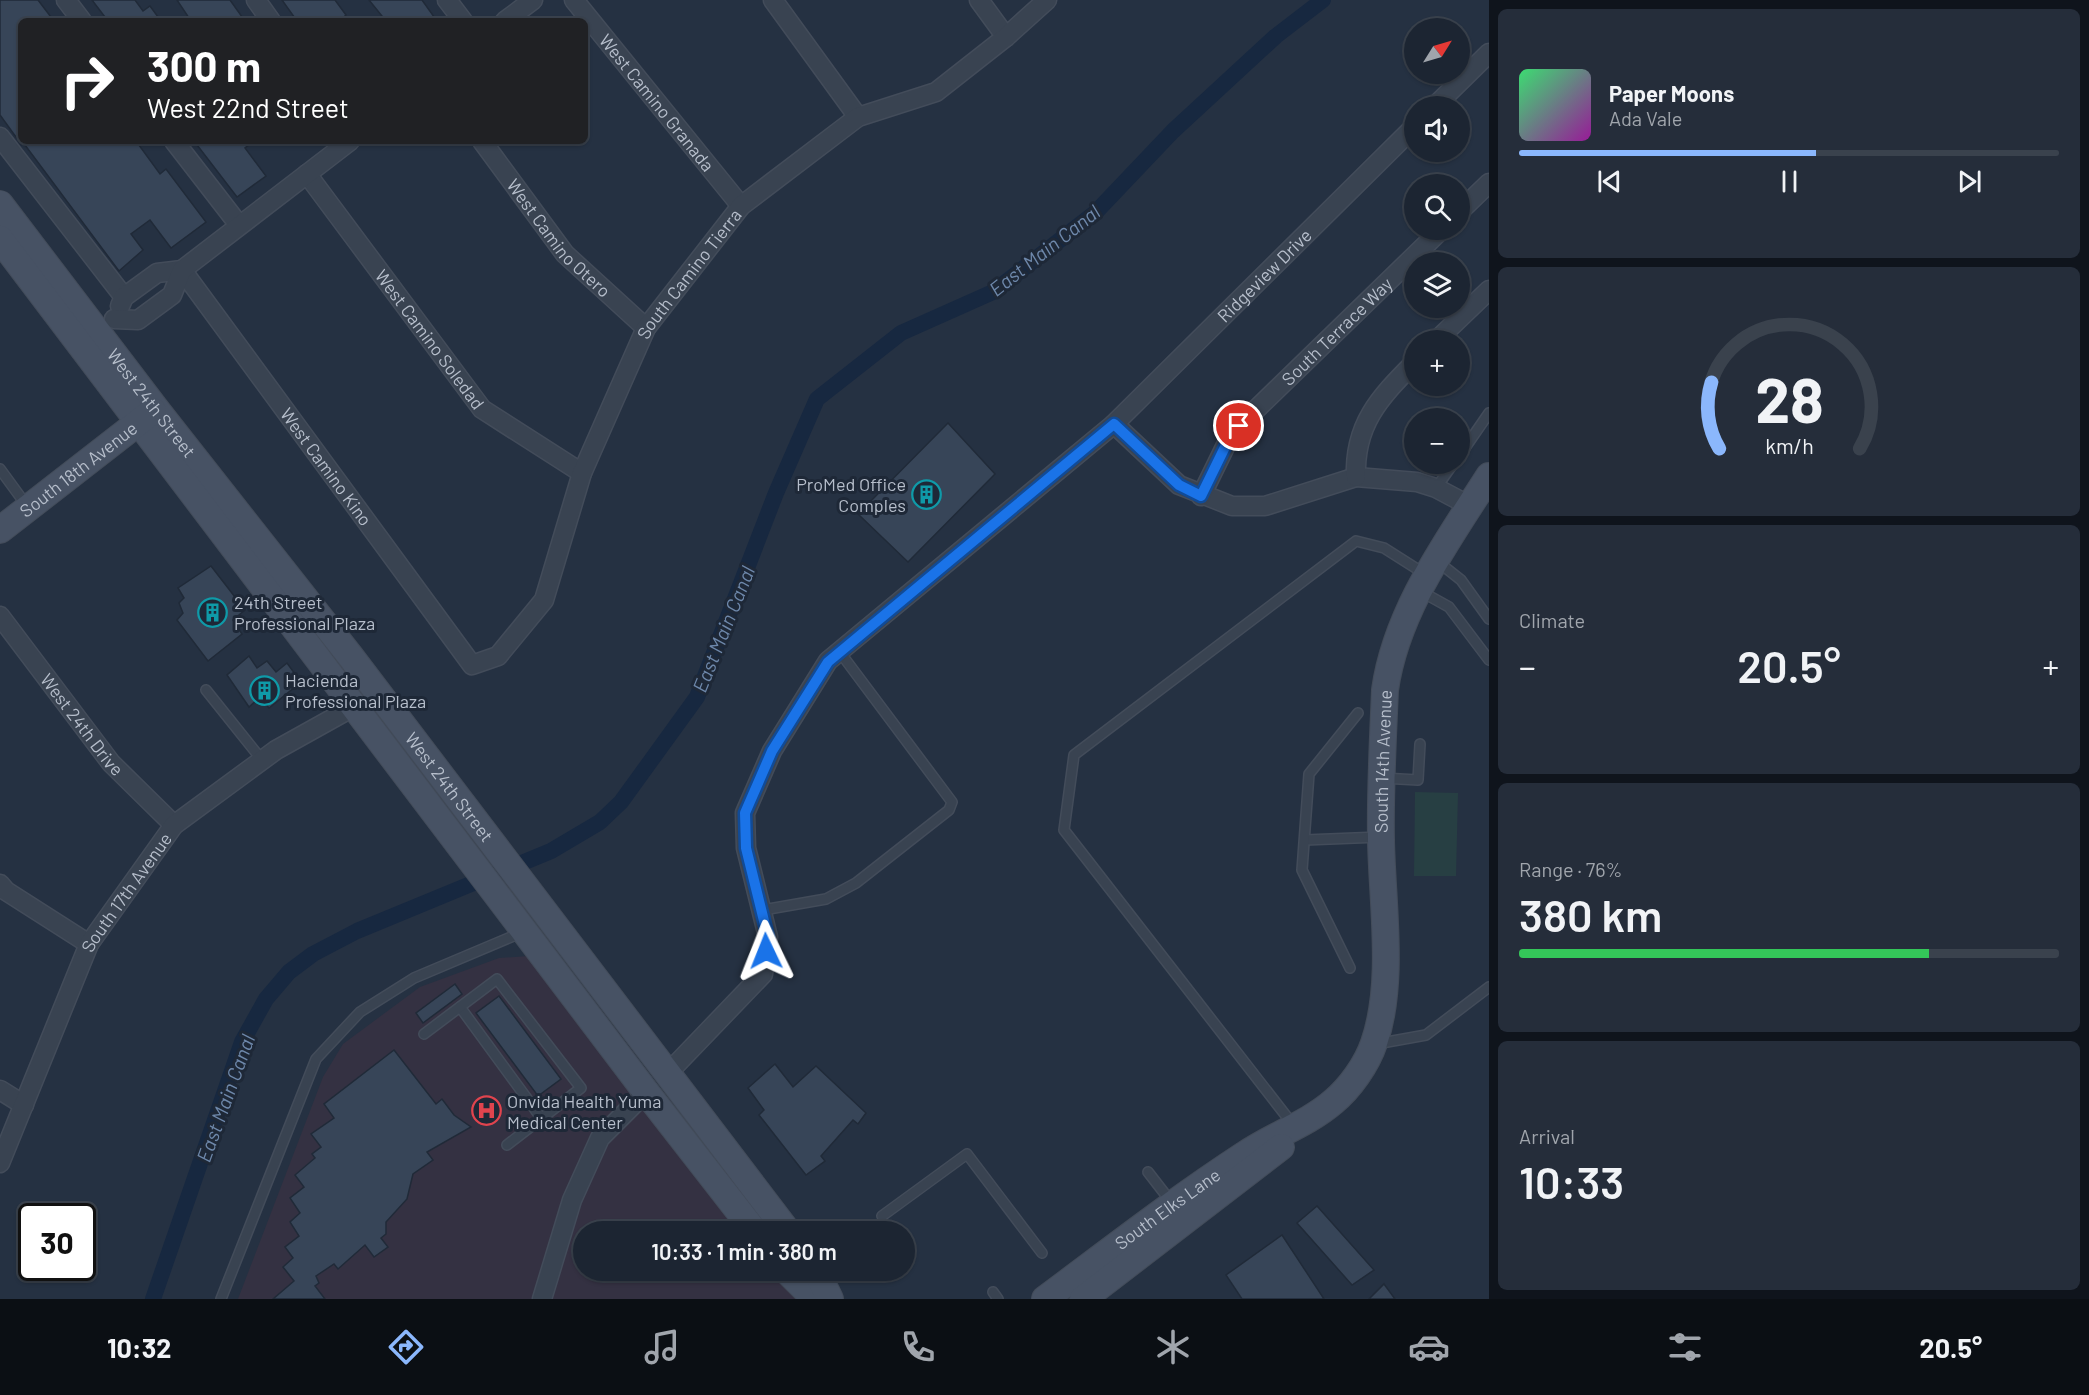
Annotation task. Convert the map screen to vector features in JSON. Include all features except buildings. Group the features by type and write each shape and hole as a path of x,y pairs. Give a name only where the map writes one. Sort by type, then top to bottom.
{"main road":[{"name":"West 24th Street","path":"0,204 98,331 148,416 355,706 646,1092 746,1221"},
{"name":"West 24th Street","path":"0,239 98,331"},
{"name":"West 24th Street","path":"148,416 351,657 780,1221"},
{"name":"South 18th Avenue","path":"0,530 148,416"},
{"name":"South 14th Avenue","path":"1362,1068 1374,1044 1382,1014 1384,981 1382,778 1388,668 1402,625 1428,576 1489,476"},
{"path":"355,706 368,704 377,710 423,768 445,782"},
{"name":"South Elks Lane","path":"1045,1299 1179,1212 1274,1154 1296,1128 1335,1101 1362,1068"},
{"path":"646,1092 667,1074"},
{"name":"South Elks Lane","path":"1083,1299 1179,1212"},
{"path":"797,1281 815,1299"},
{"path":"821,1281 830,1299"}],"street":[{"path":"66,0 80,18"},
{"path":"256,0 269,18"},
{"path":"447,0 461,18"},
{"name":"West Camino Granada","path":"574,0 741,206"},
{"path":"774,0 858,117"},
{"path":"978,0 1006,37"},
{"name":"South Camino Tierra","path":"472,665 498,656 544,600 582,473 646,328 741,206 858,117 936,92 1006,37 1047,0"},
{"path":"508,18 523,3"},
{"path":"1445,96 1489,53"},
{"path":"0,137 124,297"},
{"name":"Ridgeview Drive","path":"667,1074 763,974 768,937 746,848 745,813 772,751 828,662 1114,424 1404,137"},
{"path":"176,144 239,225"},
{"path":"98,331 138,320 172,295 182,270 346,144"},
{"name":"West Camino Otero","path":"484,144 565,254 646,328"},
{"name":"West Camino Soledad","path":"307,174 482,409 582,473"},
{"path":"1470,201 1489,183"},
{"name":"South Terrace Way","path":"1201,496 1226,445 1239,426 1431,240"},
{"path":"98,331 124,297 157,273 182,270"},
{"name":"West Camino Kino","path":"182,270 472,665"},
{"path":"1447,330 1489,290"},
{"path":"1356,477 1355,454 1360,433 1387,391 1404,373"},
{"path":"1114,424 1179,485 1201,496 1232,506 1265,506 1356,477 1418,482 1436,488 1470,506"},
{"name":"West 24th Drive","path":"0,616 111,763 174,825"},
{"name":"South 17th Avenue","path":"0,1163 88,944 174,825 262,760 355,706"},
{"path":"0,884 6,891 88,944"},
{"path":"0,1090 24,1105"},
{"path":"542,1299 572,1200 600,1138 646,1092"}],"lane":[{"path":"1470,441 1489,413"},
{"path":"0,469 29,508"},
{"path":"1436,488 1446,474"},
{"path":"1296,1128 1064,830 1074,755 1356,541 1384,548 1428,576 1489,660"},
{"path":"1428,576 1461,580 1489,619"},
{"path":"763,910 826,899 856,883 949,810 952,802 839,651"},
{"path":"206,690 262,760"},
{"path":"1350,968 1302,870 1309,774 1358,713"},
{"path":"1382,778 1418,780 1420,744"},
{"path":"1305,840 1381,837"},
{"path":"221,1299 316,1059 360,1012 414,978 525,931"},
{"path":"424,1034 497,979 580,1088 507,1145"},
{"path":"1374,1044 1426,1035 1489,987"},
{"path":"460,1007 542,1119"},
{"path":"882,1216 967,1154 1042,1253"},
{"path":"1148,1172 1179,1212"}],"shaded area":[{"name":"Onvida Health Yuma Medical Center","path":"543,955 749,1221 573,1221 573,1281 797,1281 815,1299 238,1299 323,1077 343,1044 420,987 499,958"}],"green space":[{"path":"1415,792 1458,793 1456,876 1414,876"}],"waterway":[{"name":"East Main Canal","path":"153,1299 242,1042 266,999 289,972 313,954 357,931 551,851 600,822 621,802 697,697 776,493 817,399 901,333 993,292 1096,212 1173,131 1276,36 1323,0"}],"place":[{"name":"ProMed Office Comples","path":"927,494"},
{"name":"24th Street Professional Plaza","path":"213,612"},
{"name":"Hacienda Professional Plaza","path":"264,690"},
{"name":"Onvida Health Yuma Medical Center","path":"486,1111"}],"route":[{"path":"766,951 768,937 763,910 746,848 745,813 772,751 828,662 872,623 1114,424 1179,485 1201,496 1226,445 1239,426"}]}
